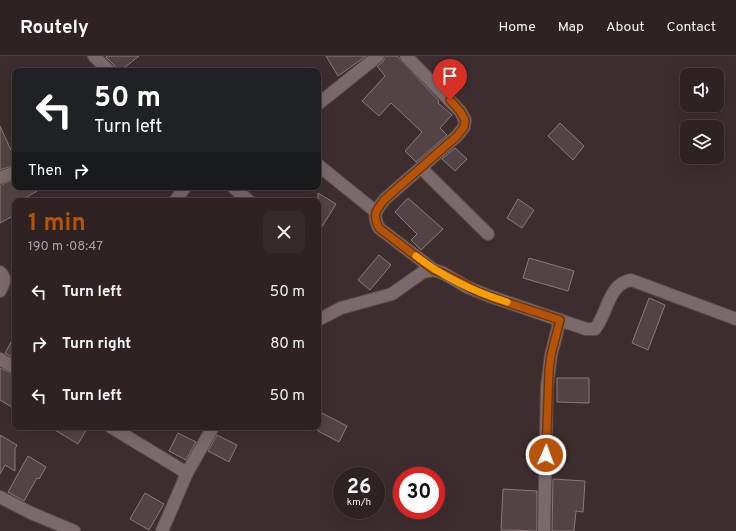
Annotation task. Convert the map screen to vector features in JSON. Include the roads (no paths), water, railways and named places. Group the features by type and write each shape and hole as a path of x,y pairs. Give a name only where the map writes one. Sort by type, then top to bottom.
{"street":[{"path":"94,56 106,68"},
{"path":"321,102 378,56"},
{"path":"406,56 460,111 465,120 464,127 457,136 385,199 375,211 375,220 379,228 434,270 443,273 467,287 586,329 595,329 600,322 616,288 623,281 631,280 736,319"},
{"path":"321,168 375,211"},
{"path":"421,168 488,234"},
{"path":"0,178 12,173"},
{"path":"236,190 246,198"},
{"path":"321,318 341,308 392,294 423,272 434,270"},
{"path":"0,272 4,276 5,281 0,291"},
{"path":"544,531 547,388 551,355 560,320"},
{"path":"0,359 12,366"},
{"path":"117,430 187,473"},
{"path":"162,531 187,473 211,430"},
{"path":"0,497 31,514 74,531"},
{"path":"166,531 172,531"}]}
